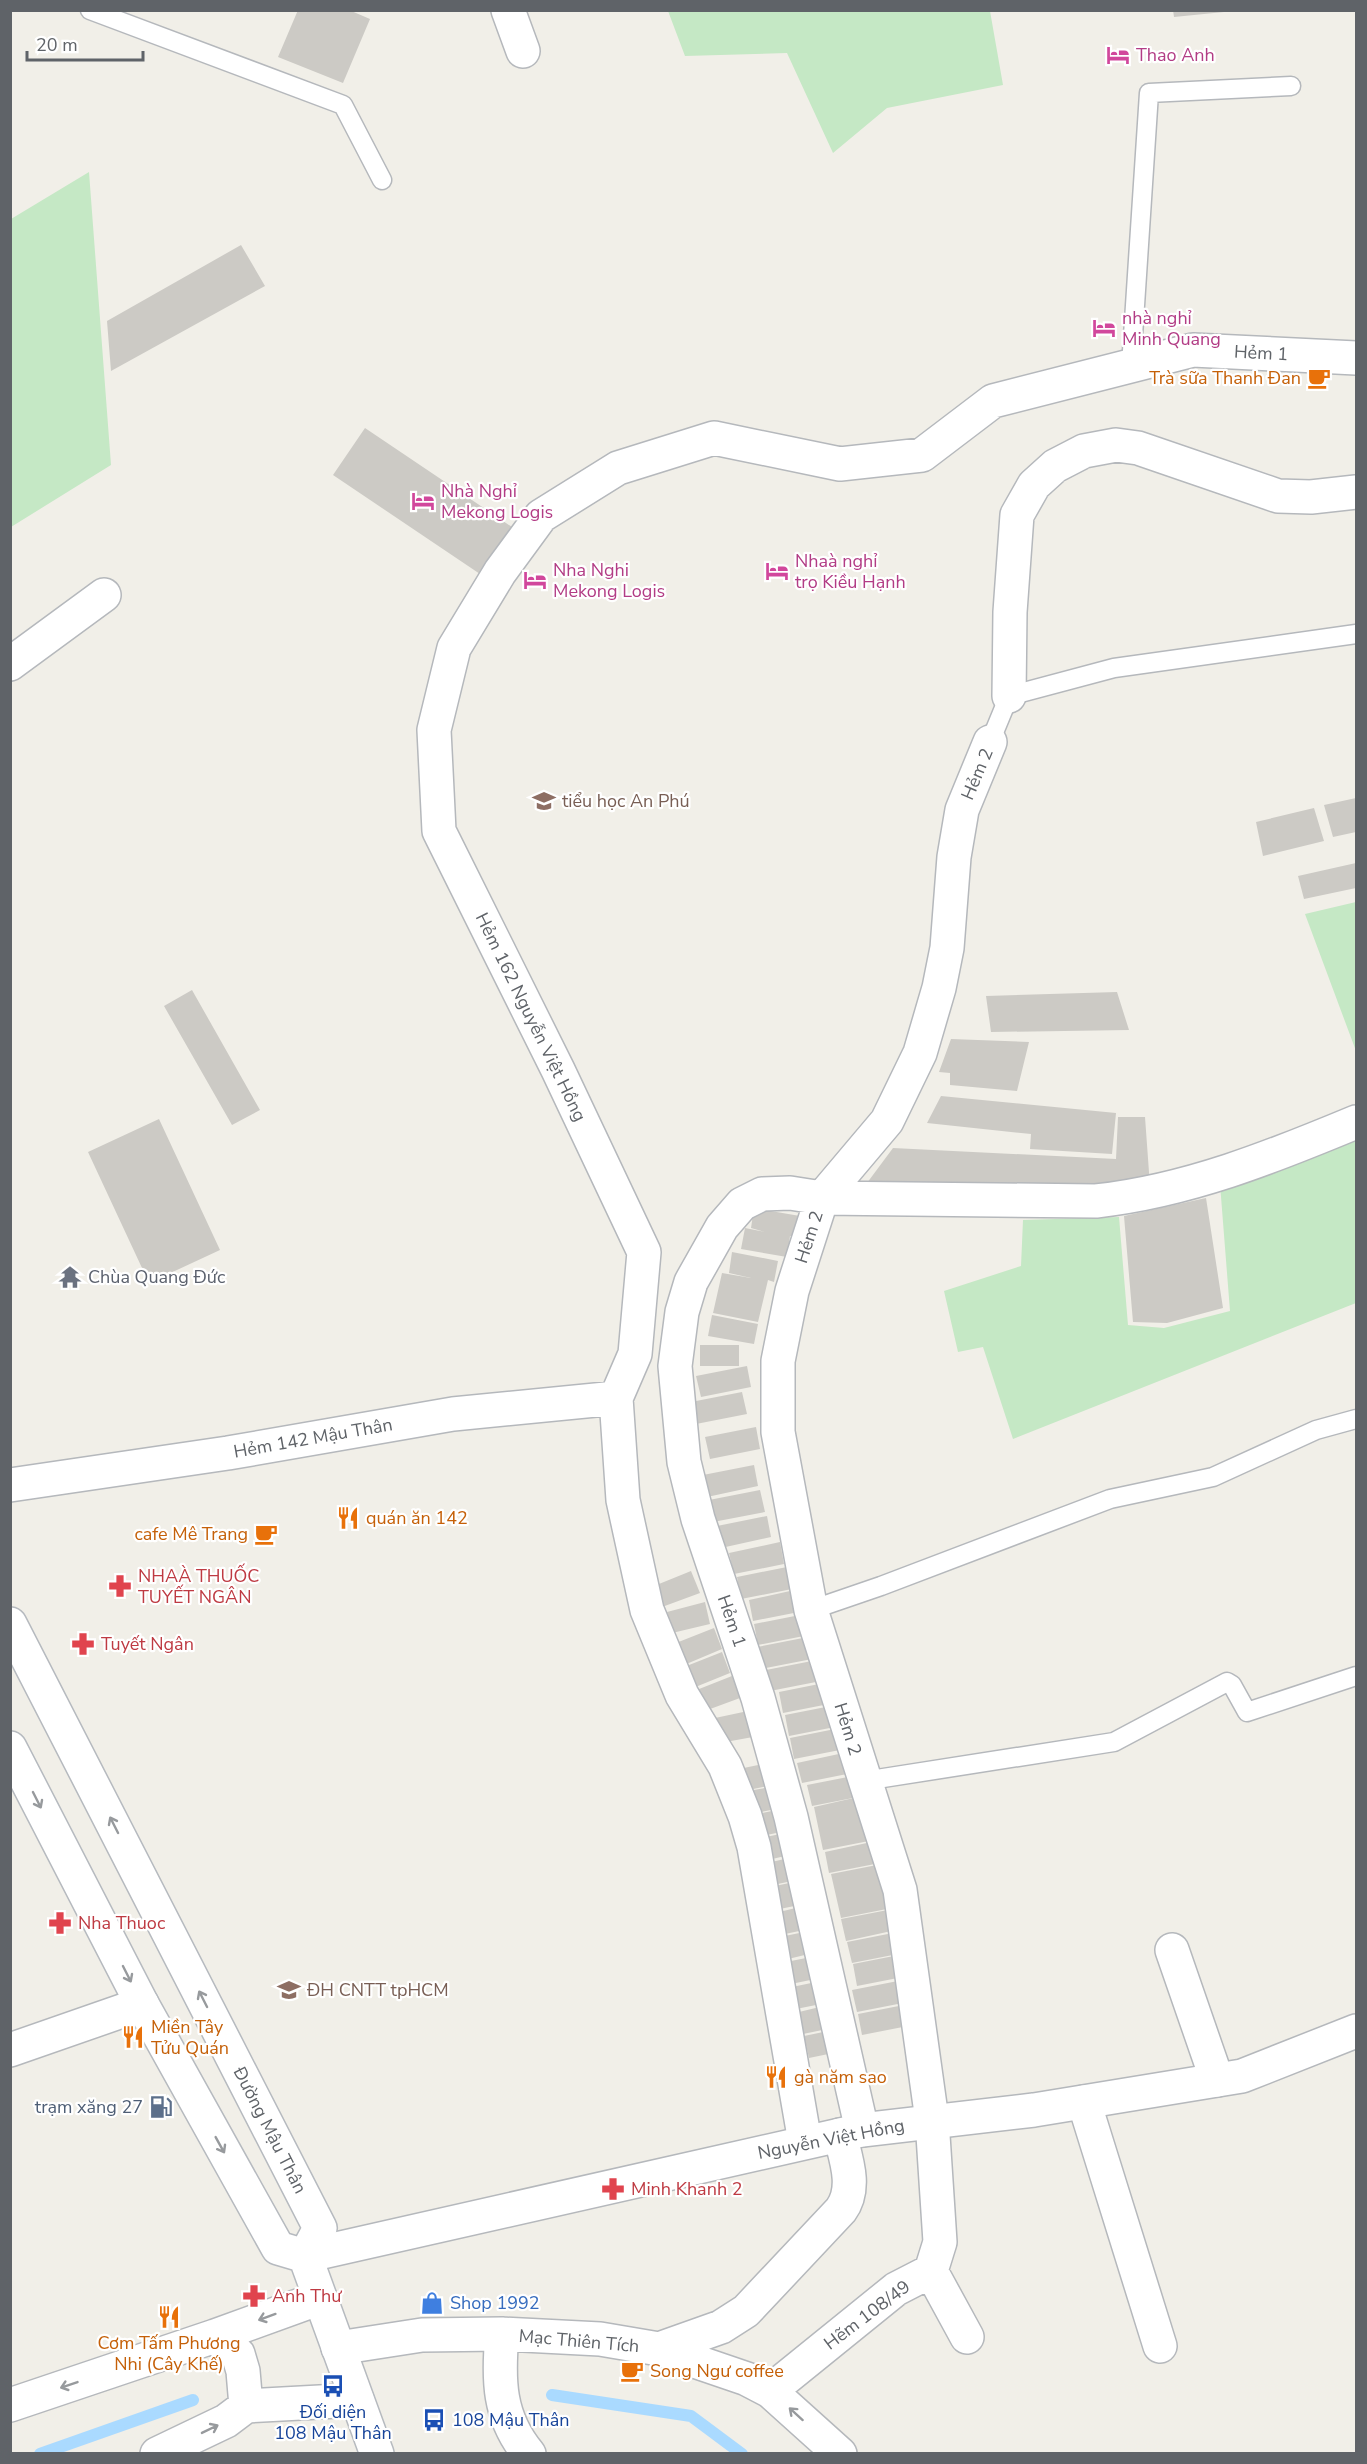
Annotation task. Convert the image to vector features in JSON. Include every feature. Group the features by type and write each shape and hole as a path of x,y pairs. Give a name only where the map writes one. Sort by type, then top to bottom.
{"street":[{"path":"508,10 523,51"},
{"name":"Hẻm 1","path":"1131,366 1193,350 1356,358"},
{"name":"Hẻm 162 Nguyễn Việt Hồng","path":"805,2142 754,1847 745,1816 725,1766 682,1695 647,1611 623,1500 616,1398 635,1354 644,1252 558,1070 439,831 434,730 454,648 500,572 541,516 618,468 714,438 840,464 922,455 993,401 1131,366"},
{"path":"1008,696 1010,612 1017,514 1034,485 1055,466 1084,451 1116,445 1138,448 1278,496 1311,497 1356,492"},
{"path":"10,664 104,595"},
{"name":"Hẻm 2","path":"932,2120 900,1890 811,1610 778,1432 778,1360 792,1291 822,1198 887,1121 920,1053 939,988 947,948 954,857 962,810 990,742"},
{"name":"Hẻm 1","path":"659,2349 721,2327 746,2311 842,2210 849,2195 850,2182 851,2132 791,1817 758,1698 698,1519 684,1462 675,1366 682,1312 691,1282 722,1227 742,1204 762,1194 790,1193 822,1198 1095,1201 1138,1196 1264,1160 1356,1122"},
{"name":"Hẻm 142 Mậu Thân","path":"10,1485 228,1453 453,1414 616,1398"},
{"name":"Đường Mậu Thân","path":"10,1624 320,2228 291,2252"},
{"path":"10,1748 142,2004 320,2298 377,2454"},
{"path":"1172,1950 1217,2080"},
{"path":"10,2050 142,2004"},
{"name":"Nguyễn Việt Hồng","path":"291,2252 851,2132 932,2120 1034,2110 1242,2076 1356,2031"},
{"path":"1084,2102 1160,2346"},
{"name":"Hẽm 108/49","path":"770,2391 896,2289 931,2271 940,2242 932,2120"},
{"path":"931,2271 967,2337"},
{"path":"10,2405 320,2298"},
{"name":"Mạc Thiên Tích","path":"502,2334 498,2378 504,2409 519,2442 529,2454"},
{"name":"Mạc Thiên Tích","path":"338,2348 422,2335 502,2334 600,2339 659,2349 747,2379 770,2391 840,2454"},
{"path":"215,2336 238,2354 243,2371 246,2406"},
{"path":"157,2454 225,2421 246,2406 357,2400"}],"lane":[{"path":"90,10 343,105 382,180"},
{"path":"1131,366 1149,93 1291,87"},
{"path":"1008,696 1114,669 1356,634"},
{"name":"Hẻm 2","path":"990,742 1008,696"},
{"path":"811,1610 1110,1499 1213,1477 1316,1430 1356,1419"},
{"path":"864,1781 1114,1742 1227,1682 1232,1685 1247,1712 1356,1677"}],"green space":[{"path":"668,11 990,11 1003,85 887,108 833,153 787,53 685,56"},
{"path":"89,172 111,465 11,527 11,219"},
{"path":"1356,902 1356,1051 1305,914"},
{"path":"1356,1132 1356,1303 1013,1439 983,1347 958,1352 944,1291 1021,1266 1023,1220 1119,1217 1128,1325 1164,1328 1230,1311 1220,1184"}],"building":[{"path":"298,10 349,10 370,19 343,83 278,57"},
{"path":"1173,10 1224,10 1224,12 1174,17"},
{"path":"241,245 265,286 111,371 107,321"},
{"name":"Nhà Nghỉ Mekong Logis","path":"365,428 512,527 480,574 333,475"},
{"path":"1356,798 1356,832 1333,837 1324,805"},
{"path":"1314,808 1324,841 1263,856 1256,822"},
{"path":"1356,863 1356,888 1304,899 1298,876"},
{"path":"192,990 260,1110 232,1125 164,1006"},
{"path":"1117,992 1129,1030 991,1032 986,996"},
{"path":"951,1039 1029,1042 1017,1091 950,1085 950,1073 939,1072"},
{"path":"941,1096 1116,1113 1112,1154 1030,1149 1031,1134 927,1123"},
{"path":"1118,1117 1145,1117 1150,1186 867,1183 893,1148 1116,1159"},
{"path":"159,1119 220,1250 149,1283 88,1152"},
{"path":"1206,1198 1223,1308 1167,1323 1133,1322 1124,1216"},
{"path":"754,1208 800,1216 796,1237 790,1236 787,1257 741,1249 745,1228 765,1232 751,1228"},
{"path":"732,1252 778,1261 774,1282 768,1280 758,1322 713,1313 722,1273 751,1278 729,1273"},
{"path":"712,1315 758,1324 754,1344 708,1336"},
{"path":"700,1345 739,1345 739,1366 700,1366"},
{"path":"747,1366 751,1387 701,1397 696,1376"},
{"path":"742,1392 747,1414 696,1424 691,1402"},
{"path":"756,1427 760,1449 710,1459 705,1437"},
{"path":"754,1465 758,1486 707,1497 703,1475"},
{"path":"760,1490 765,1512 713,1522 709,1500"},
{"path":"767,1516 771,1537 721,1548 717,1526"},
{"path":"780,1542 784,1564 734,1574 729,1553"},
{"path":"787,1567 792,1589 741,1599 737,1577"},
{"path":"691,1571 700,1593 662,1607 654,1586"},
{"path":"799,1589 804,1611 753,1621 749,1600"},
{"path":"705,1602 710,1624 672,1633 667,1612"},
{"path":"805,1614 809,1635 758,1645 754,1624"},
{"path":"714,1628 722,1649 684,1665 676,1643"},
{"path":"808,1637 812,1659 761,1669 757,1647"},
{"path":"722,1652 730,1673 693,1688 684,1667"},
{"path":"817,1660 821,1681 770,1691 766,1670"},
{"path":"732,1676 740,1698 702,1712 694,1691"},
{"path":"829,1682 834,1703 783,1713 779,1692"},
{"path":"836,1705 840,1726 789,1736 785,1715"},
{"path":"748,1711 753,1737 720,1743 715,1718"},
{"path":"840,1728 845,1749 794,1759 790,1738"},
{"path":"848,1752 852,1773 802,1783 797,1763"},
{"path":"763,1764 768,1786 739,1792 734,1770"},
{"path":"858,1775 874,1840 823,1850 814,1807 858,1797 812,1806 807,1785"},
{"path":"771,1787 776,1809 746,1815 742,1792"},
{"path":"777,1810 781,1832 752,1838 748,1816"},
{"path":"785,1833 789,1855 760,1862 756,1839"},
{"path":"876,1841 880,1863 829,1873 825,1852"},
{"path":"793,1857 797,1880 768,1886 763,1864"},
{"path":"882,1864 892,1908 841,1918 831,1874"},
{"path":"799,1881 804,1904 775,1910 770,1887"},
{"path":"804,1906 809,1929 780,1935 775,1913"},
{"path":"893,1909 896,1930 846,1941 841,1919"},
{"path":"809,1931 813,1953 784,1960 780,1937"},
{"path":"898,1932 903,1953 852,1963 847,1942"},
{"path":"904,1954 908,1976 857,1986 853,1964"},
{"path":"816,1956 820,1978 791,1984 786,1962"},
{"path":"903,1980 908,2002 857,2012 852,1990"},
{"path":"821,1981 826,2003 796,2009 792,1987"},
{"path":"909,2004 913,2025 862,2035 858,2014"},
{"path":"828,2005 832,2028 803,2034 799,2012"},
{"path":"833,2030 838,2052 809,2058 804,2036"}],"waterway":[{"path":"552,2395 691,2416 742,2454"},
{"path":"40,2454 193,2400"}],"place":[{"name":"Thao Anh","path":"1118,55"},
{"name":"nhà nghỉ Minh Quang","path":"1104,328"},
{"name":"Trà sữa Thanh Đan","path":"1319,378"},
{"name":"Nhà Nghỉ Mekong Logis","path":"423,501"},
{"name":"Nhaà nghỉ trọ Kiều Hạnh","path":"777,571"},
{"name":"Nha Nghi Mekong Logis","path":"535,580"},
{"name":"tiểu học An Phú","path":"544,801"},
{"name":"Chùa Quang Đức","path":"70,1277"},
{"name":"quán ăn 142","path":"348,1518"},
{"name":"cafe Mê Trang","path":"266,1534"},
{"name":"NHAÀ THUỐC TUYẾT NGÂN","path":"120,1586"},
{"name":"Tuyết Ngân","path":"83,1644"},
{"name":"Nha Thuoc","path":"60,1923"},
{"name":"ĐH CNTT tpHCM","path":"289,1990"},
{"name":"Miền Tây Tửu Quán","path":"133,2037"},
{"name":"gà năm sao","path":"776,2077"},
{"name":"trạm xăng 27","path":"161,2107"},
{"name":"Minh Khanh 2","path":"613,2189"},
{"name":"Anh Thư","path":"254,2296"},
{"name":"Shop 1992","path":"432,2303"},
{"name":"Cơm Tấm Phương Nhi (Cây Khế)","path":"169,2317"},
{"name":"Song Ngư coffee","path":"632,2371"},
{"name":"Đối diện 108 Mậu Thân","path":"333,2386"},
{"name":"108 Mậu Thân","path":"434,2420"}]}
